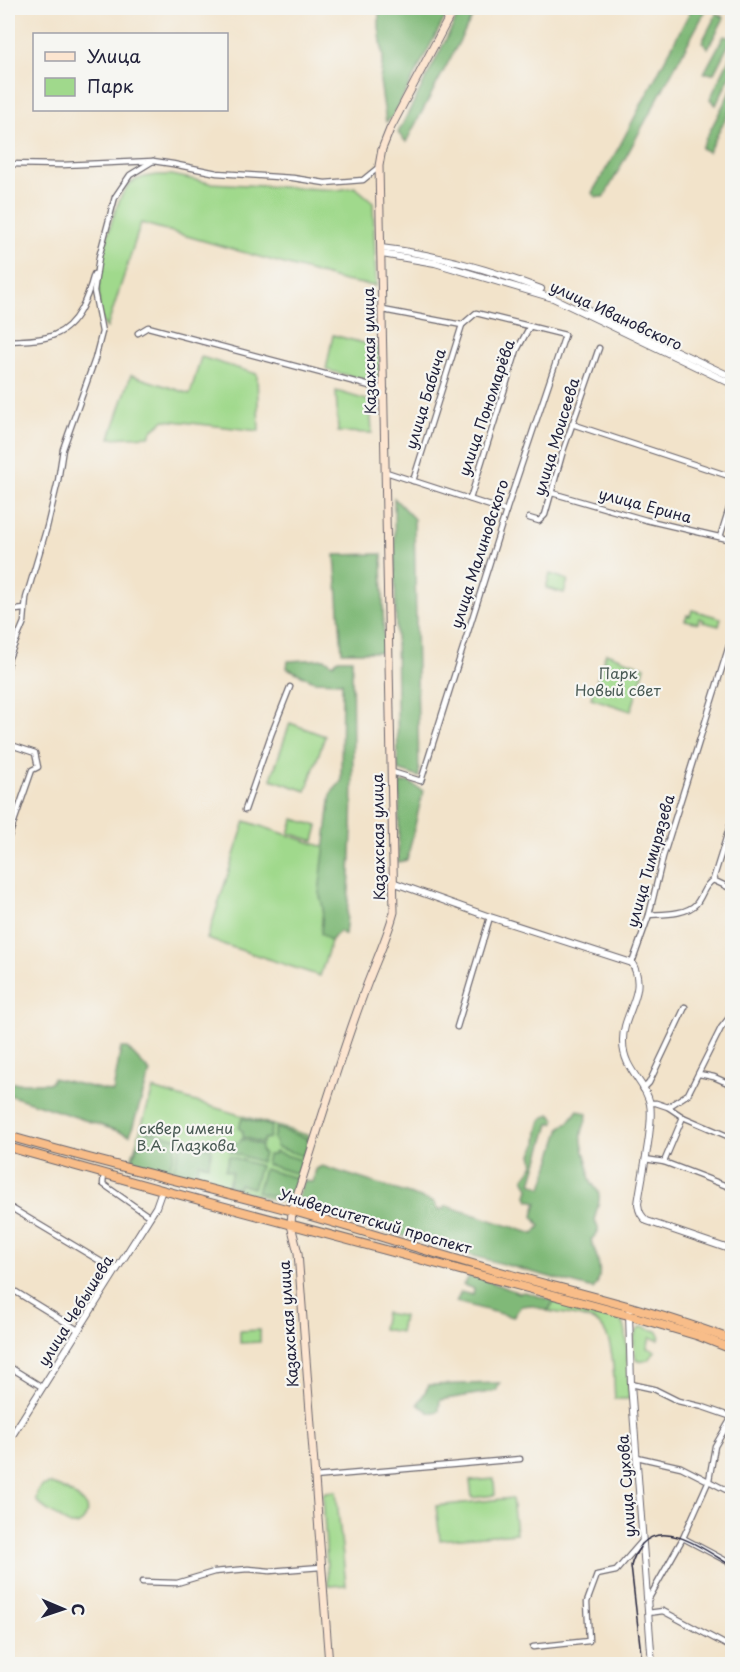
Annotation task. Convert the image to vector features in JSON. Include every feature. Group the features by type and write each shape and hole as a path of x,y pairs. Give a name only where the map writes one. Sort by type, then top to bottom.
{"highway":[{"name":"Университетский проспект","path":"8,1136 292,1211 497,1271 629,1310 732,1349"},
{"path":"21,1151 18,1145 23,1140"},
{"name":"Университетский проспект","path":"8,1147 291,1225 699,1327 732,1340"}],"main road":[{"name":"Казахская улица","path":"329,1665 298,1253 291,1225 292,1211 362,997 389,932 394,912 379,166 382,149 390,129 454,8"}],"street":[{"path":"8,341 41,339 56,335 69,326 88,294 116,197 122,185 130,175 153,161"},
{"path":"8,164 63,165 153,161 217,173 293,178 325,183 363,180 379,166"},
{"name":"улица Ивановского","path":"382,251 455,263 519,280 732,377"},
{"name":"улица Ивановского","path":"382,251 435,263 553,298 732,384"},
{"path":"8,666 8,660 24,622 24,609 50,515 63,449 95,359 102,332 94,291 99,257"},
{"path":"383,310 462,325 476,313 530,326"},
{"name":"улица Бабича","path":"413,481 462,325"},
{"name":"улица Малиновского","path":"392,772 421,781 506,511 565,335 530,326"},
{"name":"улица Пономарёва","path":"470,499 517,350 530,326"},
{"path":"138,333 148,327 385,390"},
{"name":"улица Моисеева","path":"529,518 539,521 543,519 572,424 599,348"},
{"path":"572,424 732,477"},
{"path":"386,472 506,511"},
{"name":"улица Ерина","path":"552,493 646,520 732,540"},
{"path":"720,537 732,500"},
{"path":"8,611 24,609"},
{"name":"улица Тимирязева","path":"632,963 649,915 663,857 732,636"},
{"path":"245,810 290,687"},
{"path":"8,744 35,753 38,767 32,770 8,839"},
{"path":"649,915 676,913 696,905 712,880 732,819"},
{"path":"712,880 732,889"},
{"path":"394,883 632,963 637,971 638,990 623,1041 628,1065 650,1103 650,1120 638,1204 642,1216 647,1221 732,1250"},
{"path":"457,1026 490,917"},
{"path":"643,1089 649,1083 685,1007"},
{"path":"668,1107 688,1094 721,1028 732,1014"},
{"path":"699,1074 714,1077 732,1086"},
{"path":"650,1103 668,1107 683,1117 732,1138"},
{"path":"664,1162 683,1117"},
{"path":"645,1159 664,1162 732,1188"},
{"path":"104,1174 103,1184 150,1216"},
{"name":"улица Чебышева","path":"8,1442 156,1207 162,1190"},
{"path":"8,1206 116,1270"},
{"path":"8,1287 78,1330"},
{"name":"улица Сухова","path":"629,1310 631,1384 652,1665"},
{"path":"8,1366 42,1387"},
{"path":"631,1384 654,1389 678,1401 732,1417 716,1446 709,1480 683,1538 646,1602"},
{"path":"637,1457 681,1467 732,1493"},
{"path":"314,1477 520,1459"},
{"path":"683,1538 732,1564"},
{"path":"533,1647 589,1641 587,1602 597,1575 616,1571 643,1540"},
{"path":"142,1582 177,1583 214,1572 248,1569 270,1571 321,1568"},
{"path":"648,1613 663,1611 732,1648"}],"green space":[{"path":"379,8 450,8 393,116 386,122 380,81 383,57"},
{"path":"465,8 477,8 406,142 398,133 460,12"},
{"path":"692,8 707,8 604,197 596,197 592,193 618,149"},
{"path":"717,13 724,18 708,48 702,42"},
{"path":"724,36 732,38 714,73 704,73"},
{"path":"732,53 732,72 716,105 710,99"},
{"path":"732,88 732,107 708,152 701,148"},
{"path":"158,175 172,175 210,183 338,190 355,187 373,202 376,286 344,281 141,223 107,328 101,318 100,280 103,257 114,214 121,197 131,183"},
{"path":"333,335 379,347 379,383 326,370"},
{"path":"201,357 257,374 259,431 165,420 154,428 149,436 110,438 131,375 190,394"},
{"path":"336,391 370,401 372,433 338,432"},
{"path":"394,498 414,519 419,777 398,770"},
{"path":"382,554 384,652 342,652 335,555"},
{"path":"550,574 568,580 564,593 546,588"},
{"path":"692,610 721,618 719,626 703,622 704,620 699,618 698,623 685,620 687,615 690,616"},
{"name":"Парк Новый свет","path":"606,653 645,667 631,711 591,698"},
{"path":"325,659 333,664 338,659 352,659 353,797 348,901 345,935 339,931 331,941 321,934 323,907 319,893 331,793 341,782 342,682 314,681 287,668 288,661"},
{"path":"290,723 325,736 306,791 271,779"},
{"path":"409,782 423,791 407,860 398,862 400,783"},
{"path":"294,819 318,826 314,841 289,833"},
{"path":"245,821 346,854 343,930 334,932 320,976 207,939"},
{"path":"121,1048 127,1048 150,1072 130,1135 9,1095 9,1083 50,1083 53,1078 113,1092"},
{"name":"сквер имени В.А. Глазкова","path":"153,1089 310,1136 290,1204 131,1161"},
{"path":"578,1110 587,1114 582,1142 590,1178 599,1195 595,1216 598,1232 591,1240 597,1258 599,1278 593,1289 298,1207 297,1202 303,1181 313,1182 316,1169 322,1166 434,1202 437,1209 441,1210 447,1206 534,1234 540,1226 533,1216 537,1202 529,1200 527,1196 529,1188 524,1178 534,1165 532,1154 537,1144 541,1120 550,1114 555,1119 554,1123 549,1124 531,1183 542,1188 561,1127 568,1123"},
{"path":"242,1118 272,1126 269,1138 264,1139 262,1143 243,1137 243,1132 239,1128"},
{"path":"276,1128 307,1138 308,1145 303,1156 276,1147 273,1139"},
{"path":"146,1130 178,1139 169,1170 133,1160 137,1145 141,1146"},
{"path":"242,1139 261,1145 264,1154 261,1162 230,1152 233,1142 239,1143"},
{"path":"182,1140 212,1149 208,1165 199,1163 195,1177 173,1170"},
{"path":"275,1152 302,1160 297,1174 266,1164 268,1155 273,1155"},
{"path":"229,1156 260,1166 253,1188 239,1184 238,1188 228,1185 232,1172 225,1170"},
{"path":"264,1169 296,1178 288,1200 257,1192"},
{"path":"475,1276 519,1293 525,1292 554,1301 548,1311 531,1305 521,1306 513,1317 456,1302 461,1292 473,1295 474,1289 463,1285 469,1277"},
{"path":"554,1301 616,1316 624,1325 629,1399 615,1399 610,1345 601,1327 594,1321 583,1317 548,1311"},
{"path":"385,1313 403,1316 400,1332 382,1329"},
{"path":"642,1327 657,1331 660,1335 659,1340 650,1338 647,1348 655,1351 645,1361 636,1360 634,1351 634,1337 638,1329"},
{"path":"260,1330 260,1342 240,1343 240,1331"},
{"path":"500,1383 496,1391 440,1400 439,1411 430,1413 418,1404 429,1385"},
{"path":"494,1479 495,1495 472,1498 470,1481"},
{"path":"50,1484 68,1491 86,1506 85,1518 79,1524 65,1522 36,1500 41,1486"},
{"path":"336,1491 346,1585 330,1586 328,1585 323,1495 325,1492"},
{"path":"512,1498 516,1533 440,1540 436,1506"}],"tram line":[{"path":"639,1664 641,1654 631,1566 642,1544 652,1537 675,1536 700,1546 732,1566"}]}
